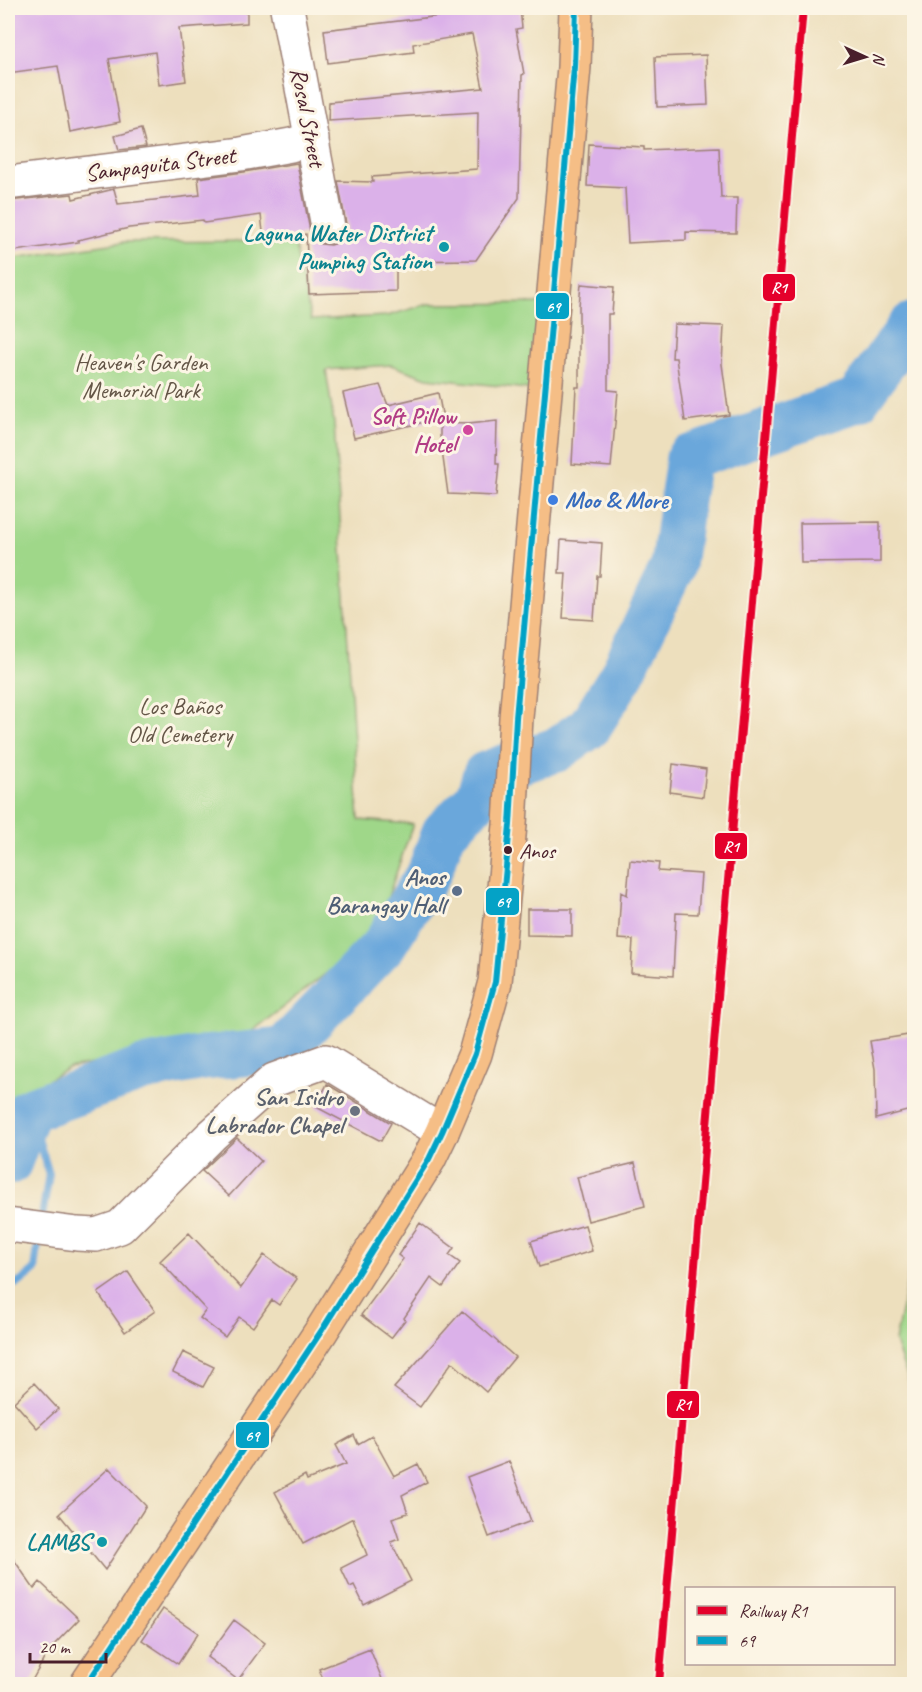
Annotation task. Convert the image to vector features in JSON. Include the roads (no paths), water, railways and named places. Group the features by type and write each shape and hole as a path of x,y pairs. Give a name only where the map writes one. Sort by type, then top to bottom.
{"main road":[{"path":"87,1684 322,1330 429,1159 475,1054 495,982 574,67 576,8"}],"street":[{"name":"Rosal Street","path":"287,8 328,227"},
{"name":"Sampaguita Street","path":"8,183 241,154 312,140"},
{"path":"8,1225 96,1235 120,1227 211,1136 274,1080 327,1061 442,1132"}],"waterway":[{"path":"8,1163 29,1110 143,1069 203,1058 283,1050 384,945 429,873 444,832 477,799 485,774 556,750 589,727 621,676 673,566 688,458 857,400 911,325 914,324"},
{"path":"29,1110 49,1174 41,1223"},
{"path":"8,1285 19,1283 35,1270 39,1238"}],"rail line":[{"name":"R1","path":"659,1684 803,8"}],"place":[{"name":"Laguna Water District Pumping Station","path":"444,247"},
{"name":"Soft Pillow Hotel","path":"468,430"},
{"name":"Moo & More","path":"553,500"},
{"name":"Anos","path":"508,850"},
{"name":"Anos Barangay Hall","path":"457,891"},
{"name":"San Isidro Labrador Chapel","path":"355,1111"},
{"name":"LAMBS","path":"102,1542"}],"park label":[{"name":"Heaven's Garden Memorial Park","path":"141,376"},
{"name":"Los Baños Old Cemetery","path":"180,720"}]}
